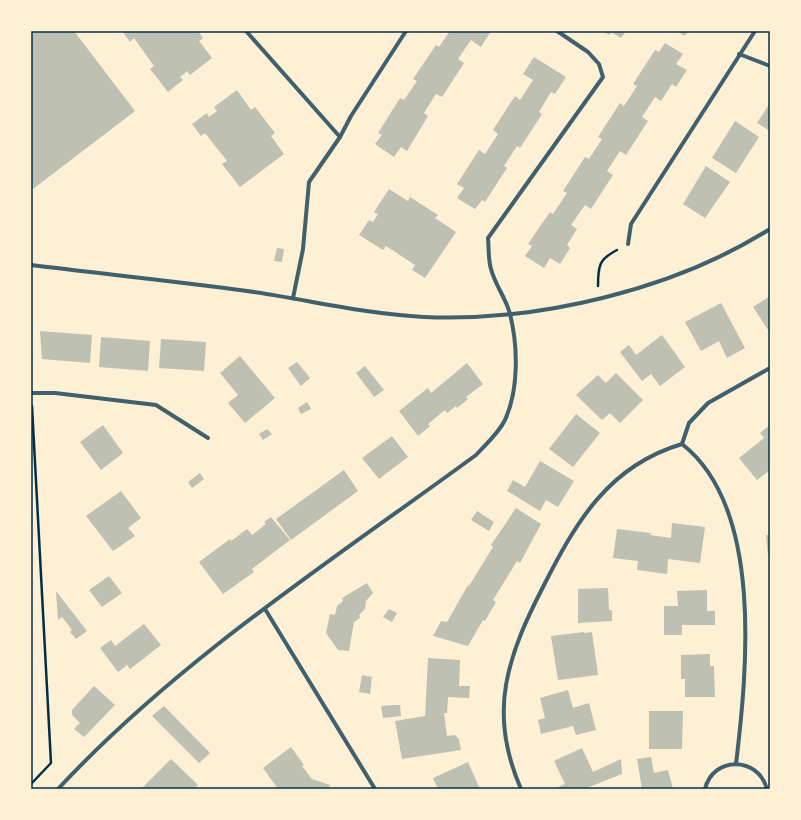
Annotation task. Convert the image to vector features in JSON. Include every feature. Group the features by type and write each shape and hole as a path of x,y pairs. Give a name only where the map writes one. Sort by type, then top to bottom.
{"street":[{"path":"246,31 340,137"},
{"path":"293,298 303,249 309,182 340,137 351,116 406,31"},
{"path":"58,789 89,755 199,660 265,609 476,454 495,435 504,420 514,385 515,360 510,314 491,269 488,238 603,76 600,64 588,52 557,31"},
{"path":"628,244 631,224 755,31"},
{"path":"739,54 770,66"},
{"path":"31,265 248,291 422,317 450,317 510,314 560,306 645,286 688,270 726,253 770,229"},
{"path":"682,444 689,423 708,403 770,368"},
{"path":"31,393 55,393 156,405 208,438"},
{"path":"682,444 692,452 711,476 727,512 741,564 746,648 736,764"},
{"path":"521,789 510,758 504,704 511,662 525,622 563,547 596,500 614,481 637,463 661,450 682,444"},
{"path":"265,609 374,789"},
{"path":"705,789 707,780 719,768 736,764 752,768 764,780 767,789"}],"path":[{"path":"597,298 598,269 605,256 628,244"},
{"path":"31,393 51,763 31,784"}],"building":[{"path":"31,31 74,31 135,111 33,189 31,189"},
{"path":"122,31 198,31 203,38 199,41 212,58 190,75 187,71 180,77 183,80 168,92 150,69 154,66 134,38 130,42"},
{"path":"450,31 491,31 481,47 471,40 458,59 464,63 442,97 436,94 424,113 428,116 407,151 401,147 394,157 375,144 382,135 378,133 400,98 404,100 417,81 413,79 436,45 439,47"},
{"path":"603,31 626,31 621,38 611,32 609,35"},
{"path":"678,31 689,31 684,36"},
{"path":"665,43 683,54 676,64 687,70 676,87 672,84 661,101 655,97 642,117 648,121 626,155 620,151 607,171 613,175 591,209 585,205 571,225 577,229 567,245 570,248 560,264 550,258 544,268 525,256 532,246 528,244 550,212 553,214 567,193 563,191 585,157 589,159 602,139 598,137 620,103 624,106 637,86 633,84 655,50 659,52"},
{"path":"534,57 566,77 555,94 551,92 539,112 542,114 520,148 517,146 504,166 507,168 485,202 482,200 475,209 457,198 464,188 457,184 479,150 485,154 498,134 493,130 515,96 520,100 533,80 523,74"},
{"path":"237,90 251,110 255,107 275,133 271,136 284,154 240,187 222,164 227,161 205,133 201,136 192,124 207,113 209,117 217,111 214,107"},
{"path":"770,103 770,131 757,123"},
{"path":"735,121 759,137 736,173 712,158"},
{"path":"706,166 730,182 705,218 683,204"},
{"path":"389,189 408,201 410,197 438,215 435,218 456,232 425,278 412,270 415,265 386,246 383,250 359,235 369,220 373,222 378,214 374,212"},
{"path":"277,248 284,249 282,262 274,261"},
{"path":"770,296 770,333 753,307"},
{"path":"721,303 745,348 727,358 719,341 701,351 685,322"},
{"path":"40,331 92,335 90,363 42,359"},
{"path":"662,335 685,367 660,386 651,374 642,381 620,352 629,345 636,355"},
{"path":"101,337 150,341 148,371 99,367"},
{"path":"161,339 206,342 204,371 159,368"},
{"path":"240,356 275,398 245,423 228,403 238,395 220,373"},
{"path":"297,362 310,378 301,386 288,368"},
{"path":"467,363 483,384 466,397 468,399 457,408 456,406 447,413 445,410 428,424 430,426 418,436 399,411 428,388 431,393"},
{"path":"365,366 384,390 374,397 356,373"},
{"path":"616,373 643,400 620,423 610,413 602,420 576,395 598,375 606,383"},
{"path":"307,402 311,409 301,414 298,408"},
{"path":"576,414 600,433 573,467 549,449"},
{"path":"103,425 123,453 101,470 80,442"},
{"path":"770,425 770,470 757,480 739,458 764,438 760,433"},
{"path":"267,429 272,434 263,440 259,434"},
{"path":"392,436 408,457 379,479 362,458"},
{"path":"540,461 574,481 558,507 546,500 540,511 507,491 513,480 525,487"},
{"path":"344,470 358,491 291,540 276,519"},
{"path":"200,473 204,479 192,488 188,482"},
{"path":"121,491 141,518 128,528 135,536 113,551 86,516"},
{"path":"516,508 541,524 520,563 517,561 493,600 496,602 485,621 483,620 468,646 433,636 441,621 447,622 468,585 469,586 493,547 491,545"},
{"path":"477,511 494,522 489,531 471,520"},
{"path":"271,517 290,540 252,569 254,572 223,594 199,562 230,539 231,541 247,529 252,535 266,524 264,522"},
{"path":"672,523 705,527 700,563 668,559 667,574 637,570 638,561 613,558 617,529 651,533 650,535 671,538"},
{"path":"766,535 770,535 770,555 768,555"},
{"path":"109,576 122,593 102,607 89,590"},
{"path":"367,583 373,593 366,601 365,609 359,615 360,618 354,622 349,651 338,650 326,633 330,614 335,615 337,606 343,601 342,598"},
{"path":"608,588 609,610 612,610 612,621 578,623 578,589"},
{"path":"707,590 707,611 715,611 715,625 682,625 682,635 664,635 664,606 678,606 677,591"},
{"path":"56,591 87,631 76,639 70,632 72,630 62,617 58,620"},
{"path":"389,609 397,613 392,622 383,617"},
{"path":"144,624 161,645 130,669 127,665 118,672 100,648 111,640 115,646"},
{"path":"592,632 598,675 558,680 551,636"},
{"path":"710,654 710,666 714,666 715,697 685,697 685,679 681,679 681,655"},
{"path":"428,658 460,660 459,686 470,686 469,698 448,697 447,713 444,713 447,736 455,735 459,739 461,750 402,759 395,721 425,716"},
{"path":"362,675 372,677 370,694 359,692"},
{"path":"94,686 115,705 84,737 74,729 80,723 72,715 72,710"},
{"path":"568,690 573,708 589,703 596,730 576,735 573,726 541,734 538,720 545,718 540,698"},
{"path":"400,705 401,716 383,718 381,706"},
{"path":"164,706 210,753 199,763 152,716"},
{"path":"649,711 683,711 682,749 649,749"},
{"path":"291,747 304,765 302,766 312,779 330,785 328,789 278,789 263,768"},
{"path":"582,748 593,772 621,759 622,774 584,789 554,789 565,784 554,761"},
{"path":"651,757 654,773 668,770 673,789 642,789 637,759"},
{"path":"171,759 198,785 193,789 141,789"},
{"path":"468,762 480,789 438,789 433,778"}]}
